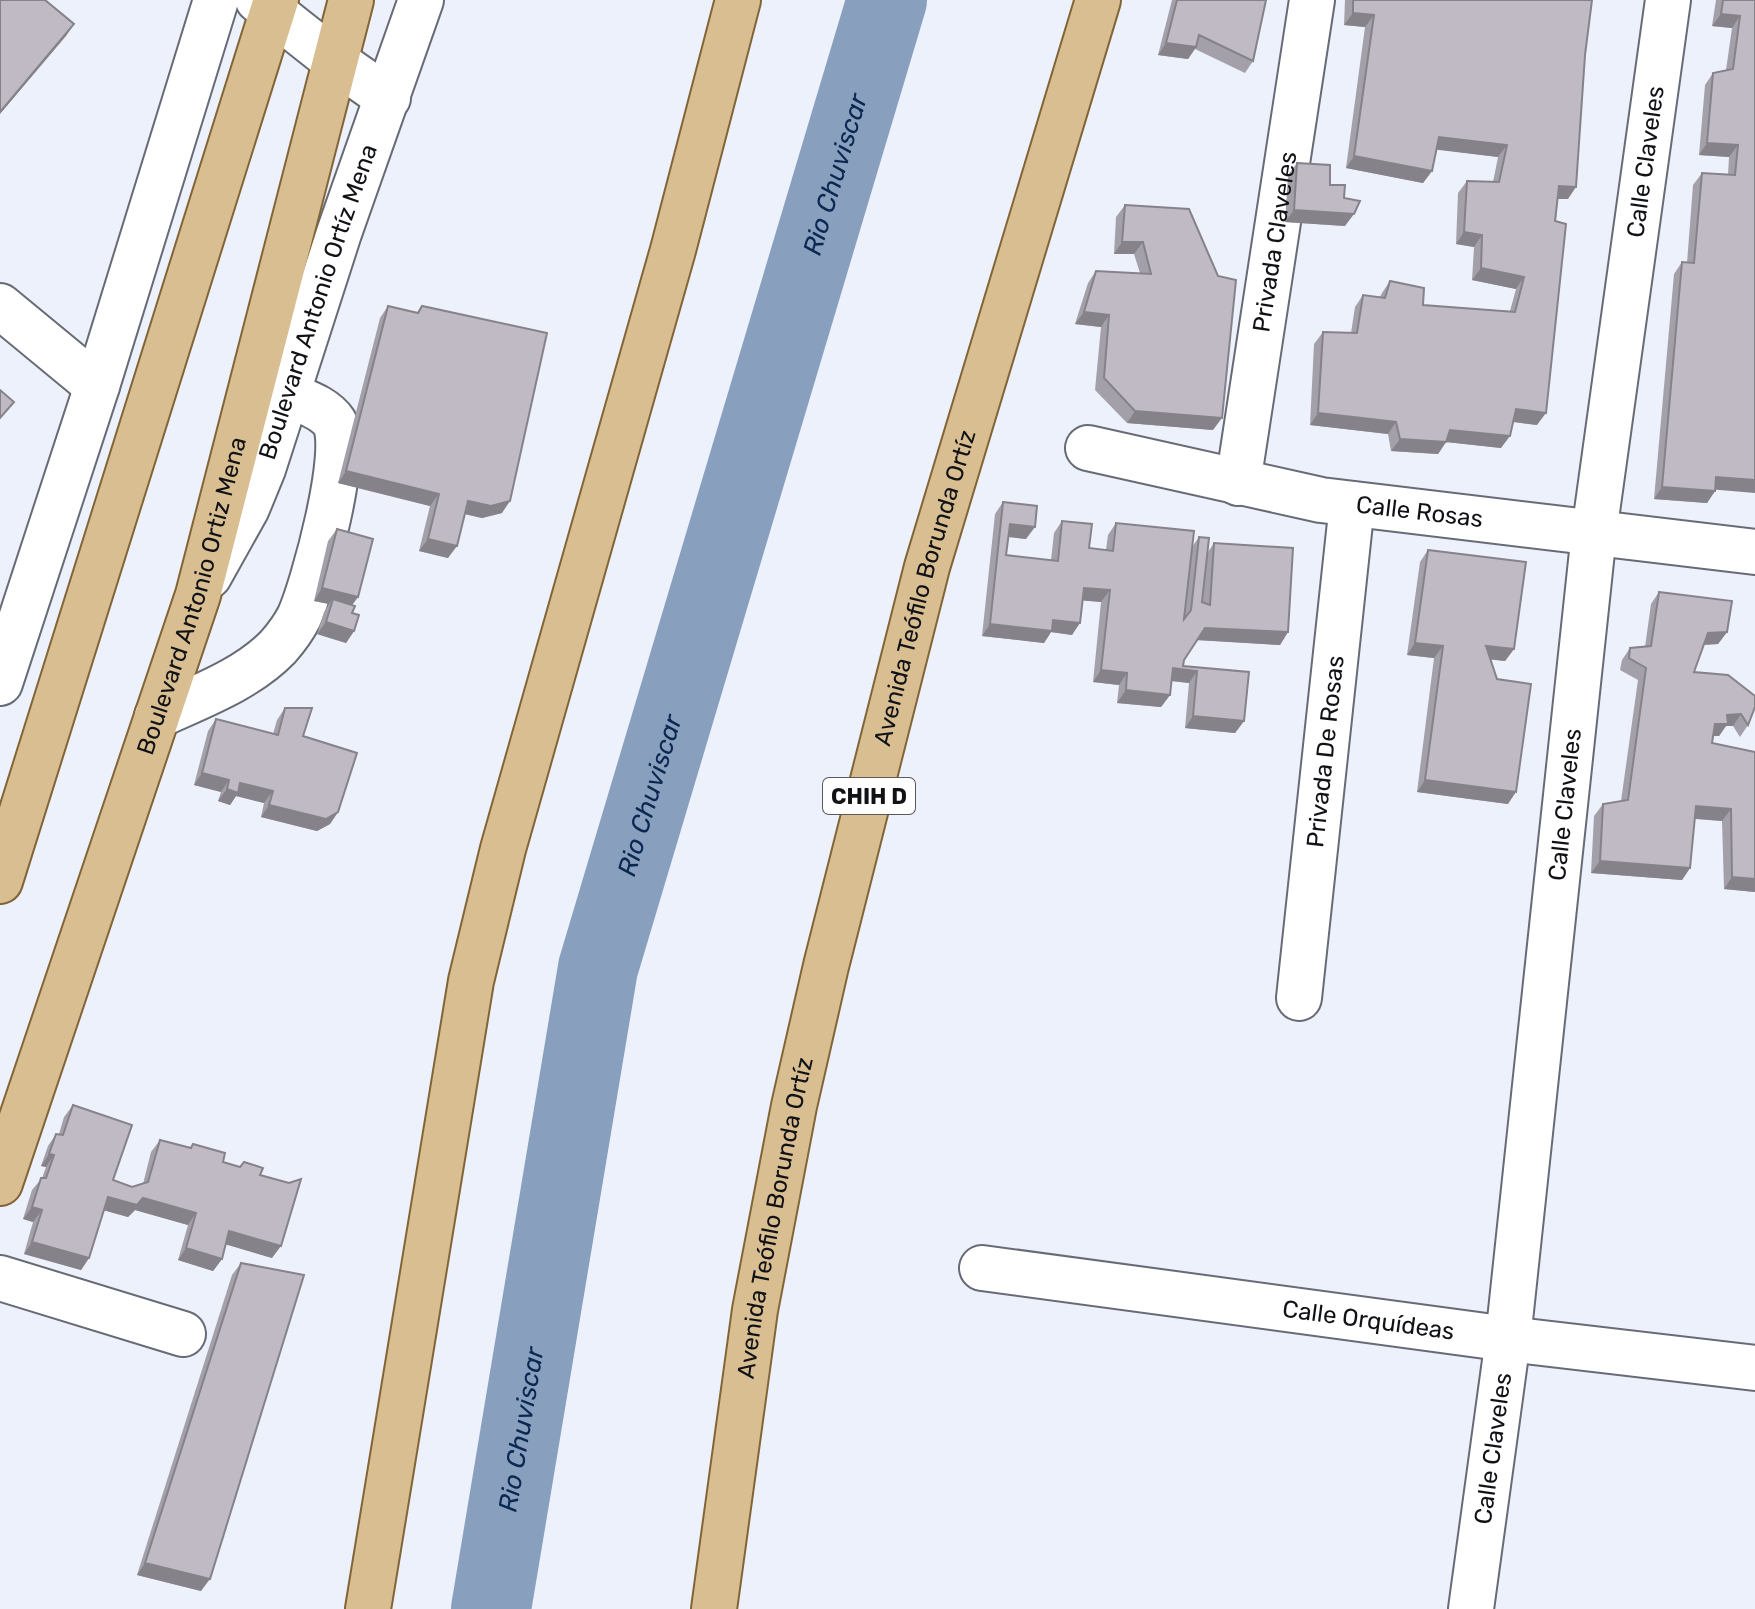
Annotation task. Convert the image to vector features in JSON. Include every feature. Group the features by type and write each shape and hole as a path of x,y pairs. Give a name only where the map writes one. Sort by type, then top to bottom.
{"main road":[{"name":"Boulevard Antonio Ortiz Mena","path":"0,1183 198,595 351,0"},
{"path":"368,1609 471,981 503,849 673,250 738,0"},
{"name":"Avenida Teófilo Borunda Ortíz","path":"714,1609 755,1310 794,1106 826,966 927,567 1098,0"},
{"path":"0,881 269,4"}],"street":[{"path":"0,683 97,386 216,0"},
{"name":"Boulevard Antonio Ortíz Mena","path":"198,595 247,508 263,469 339,233 421,0"},
{"name":"Privada Claveles","path":"1238,483 1312,0"},
{"name":"Calle Claveles","path":"1471,1609 1508,1339 1594,533 1668,0"},
{"path":"269,4 335,61 388,98"},
{"path":"0,306 97,386"},
{"path":"157,716 258,665 279,646 298,618 318,560 339,462 339,441 334,423 320,410 287,394"},
{"name":"Calle Rosas","path":"1088,448 1238,483 1352,504 1755,552"},
{"name":"Privada De Rosas","path":"1299,998 1352,504"},
{"name":"Calle Orquídeas","path":"982,1268 1508,1339 1755,1368"},
{"path":"0,1278 183,1334"}],"building":[{"path":"0,0 45,0 74,24 0,112"},
{"path":"1177,0 1266,0 1253,61 1199,35 1196,47 1166,43"},
{"path":"1353,0 1592,0 1576,187 1559,186 1555,221 1566,224 1546,413 1516,409 1510,436 1450,430 1446,442 1400,439 1396,422 1318,413 1323,332 1357,333 1363,295 1385,298 1390,281 1424,288 1423,305 1515,312 1524,277 1481,268 1482,235 1464,232 1467,181 1499,182 1507,145 1439,137 1432,171 1354,156 1374,15 1353,13"},
{"path":"1723,0 1755,0 1755,480 1716,477 1715,491 1662,487 1682,262 1694,263 1702,173 1735,175 1738,145 1707,143 1713,73 1733,69 1740,16 1721,14"},
{"path":"1297,163 1330,165 1330,185 1345,185 1344,198 1360,201 1354,214 1294,210"},
{"path":"1125,205 1189,209 1218,276 1236,280 1222,418 1135,411 1104,378 1109,315 1084,312 1096,271 1151,274 1143,242 1122,242"},
{"path":"388,306 418,313 422,306 547,333 510,501 491,506 468,501 457,546 428,539 439,494 346,471"},
{"path":"0,390 14,402 0,418"},
{"path":"1003,502 1037,506 1035,527 1010,524 1006,555 1058,561 1062,521 1092,524 1089,548 1113,551 1116,523 1194,531 1184,619 1191,610 1199,537 1209,538 1202,602 1210,605 1214,543 1293,548 1288,632 1205,628 1184,660 1183,666 1249,672 1244,721 1193,716 1197,671 1173,668 1170,695 1126,690 1127,673 1101,670 1110,590 1084,588 1080,623 1053,620 1052,631 990,624"},
{"path":"337,529 373,539 358,597 322,588"},
{"path":"1428,550 1526,562 1514,649 1486,646 1497,679 1531,684 1516,792 1425,780 1443,646 1415,643"},
{"path":"1659,592 1732,601 1727,632 1708,633 1694,672 1728,675 1755,696 1755,707 1748,725 1741,714 1727,715 1728,724 1715,724 1712,743 1755,752 1755,879 1732,877 1731,809 1696,806 1690,868 1600,861 1603,804 1628,800 1646,668 1629,658 1630,648 1651,646"},
{"path":"333,599 355,606 352,613 359,615 354,631 326,622"},
{"path":"285,708 312,708 303,736 357,753 338,812 326,819 269,805 273,791 240,783 238,793 227,789 229,780 202,773 216,719 278,735"},
{"path":"73,1105 132,1125 113,1180 132,1187 148,1182 160,1140 191,1148 193,1144 225,1153 223,1162 240,1167 244,1162 263,1168 260,1175 289,1183 301,1179 281,1246 229,1231 222,1259 186,1248 196,1213 143,1198 137,1205 108,1197 89,1258 32,1242 42,1210 32,1207 41,1178 46,1178 54,1155 49,1154 56,1134 63,1135"},
{"path":"241,1263 304,1275 210,1579 145,1563"}],"waterway":[{"name":"Rio Chuviscar","path":"491,1609 598,968 887,0"}]}
